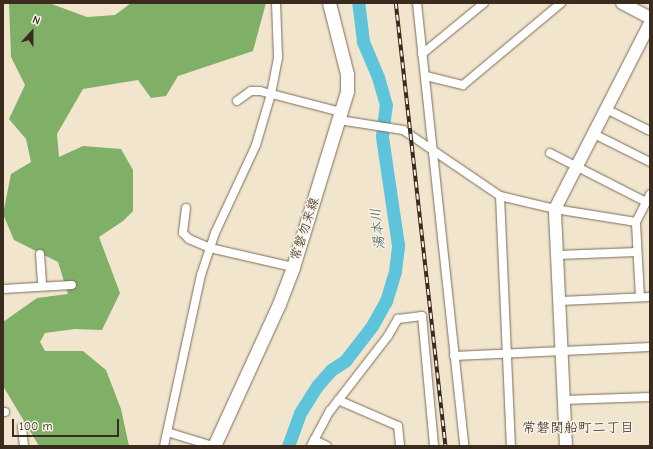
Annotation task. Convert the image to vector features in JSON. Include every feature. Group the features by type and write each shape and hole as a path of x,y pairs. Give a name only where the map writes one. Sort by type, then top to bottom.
{"main road":[{"name":"常磐勿来線","path":"214,446 293,267 347,91 347,74 329,3"}],"street":[{"path":"164,446 196,297 210,248 256,145 271,94 278,57 276,3"},
{"path":"417,3 422,54 426,76 427,111 434,149 434,173 464,446"},
{"path":"422,54 484,3"},
{"path":"426,76 463,85 561,3"},
{"path":"622,3 650,18"},
{"path":"566,446 555,209 650,23"},
{"path":"237,101 251,91 271,94 368,124 397,128 434,149 500,196 555,209 636,222"},
{"path":"606,109 650,131"},
{"path":"594,134 650,162"},
{"path":"550,152 577,166 648,198 636,222 640,297"},
{"path":"500,196 511,446"},
{"path":"186,208 185,236 210,248 293,267"},
{"path":"558,255 637,252"},
{"path":"40,254 42,286"},
{"path":"3,289 72,285"},
{"path":"560,301 650,297"},
{"path":"327,446 312,443 338,400 384,341 398,319 422,316 434,446"},
{"path":"454,356 650,347"},
{"path":"564,400 650,397"},
{"path":"338,400 398,426 400,446"},
{"path":"22,427 24,446"},
{"path":"167,432 214,446"}],"green space":[{"path":"9,3 49,3 87,17 115,15 131,3 266,3 253,51 178,76 166,96 151,98 138,80 83,89 57,134 59,157 83,146 121,149 133,170 133,211 123,221 99,237 120,293 102,330 75,329 45,333 40,342 45,351 83,351 106,370 121,409 129,446 39,446 3,386 3,322 37,298 68,294 58,262 14,240 3,214 11,174 31,162 26,139 9,119 25,85 11,57"}],"waterway":[{"name":"湯本川","path":"288,446 300,413 317,386 331,370 345,361 372,326 386,301 395,271 398,245 382,136 386,105 378,77 363,41 358,3"}],"railway":[{"path":"396,3 446,446"}],"district":[{"name":"常磐関船町二丁目","path":"578,428"}]}
